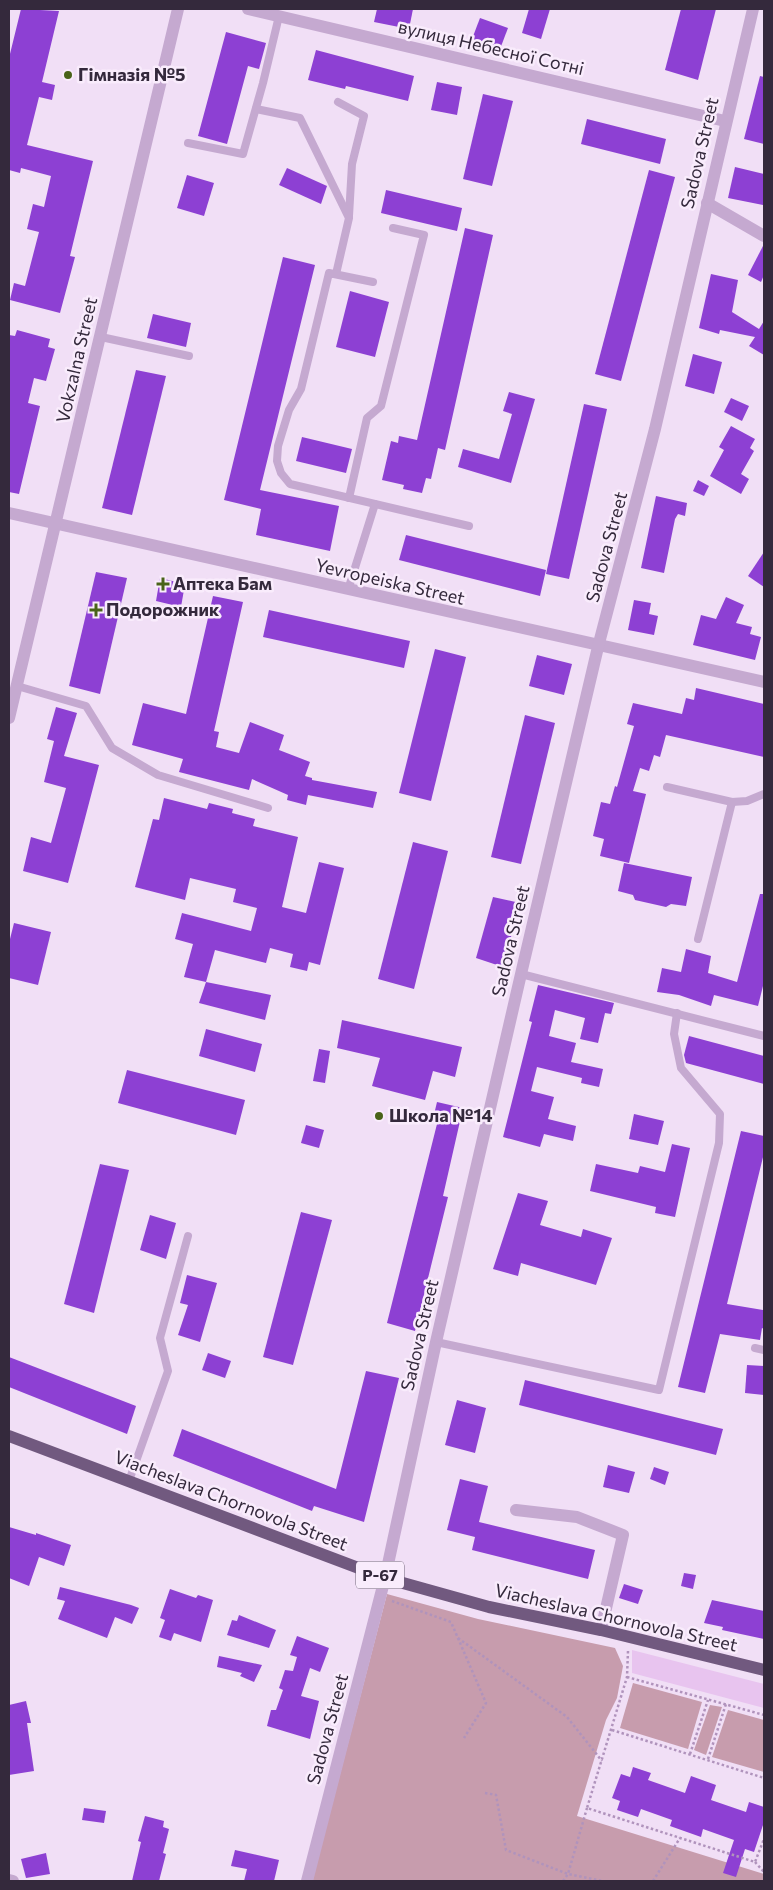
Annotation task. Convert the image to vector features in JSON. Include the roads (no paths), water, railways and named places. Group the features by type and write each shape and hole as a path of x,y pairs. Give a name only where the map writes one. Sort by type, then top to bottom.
{"main road":[{"name":"Viacheslava Chornovola Street","path":"9,1436 385,1578 489,1607 600,1630 764,1670"}],"street":[{"name":"Vokzalna Street","path":"9,718 178,9"},
{"name":"вулиця Небесної Сотні","path":"248,9 725,121"},
{"name":"Sadova Street","path":"307,1881 381,1597 436,1342 598,647 655,429 725,121 753,9"},
{"path":"707,203 764,236"},
{"name":"Yevropeiska Street","path":"9,513 598,647 764,682"},
{"path":"516,1510 576,1517 623,1535 600,1630"},
{"path":"9,1880 13,1881"}],"lane":[{"path":"188,143 243,154 279,16"},
{"path":"336,274 348,218 352,164 364,116 338,102"},
{"path":"256,109 300,118 348,218"},
{"path":"349,498 367,418 381,406 424,235 393,228"},
{"path":"373,282 329,273 300,389 289,410 278,446 277,461 281,473 290,484 469,526"},
{"path":"101,336 189,356"},
{"path":"348,590 375,504"},
{"path":"17,686 86,706 112,748 158,776 268,808"},
{"path":"667,787 732,802 747,801 764,794"},
{"path":"698,939 732,802"},
{"path":"522,974 764,1036"},
{"path":"436,1342 659,1390 719,1143 720,1114 681,1068 674,1034 677,1014"},
{"path":"129,1481 168,1371 160,1338 188,1236"},
{"path":"755,1348 764,1350"}],"place":[{"name":"Гімназія №5","path":"68,75"},
{"name":"Аптека Бам","path":"163,584"},
{"name":"Подорожник","path":"96,610"},
{"name":"Школа №14","path":"379,1116"}]}
